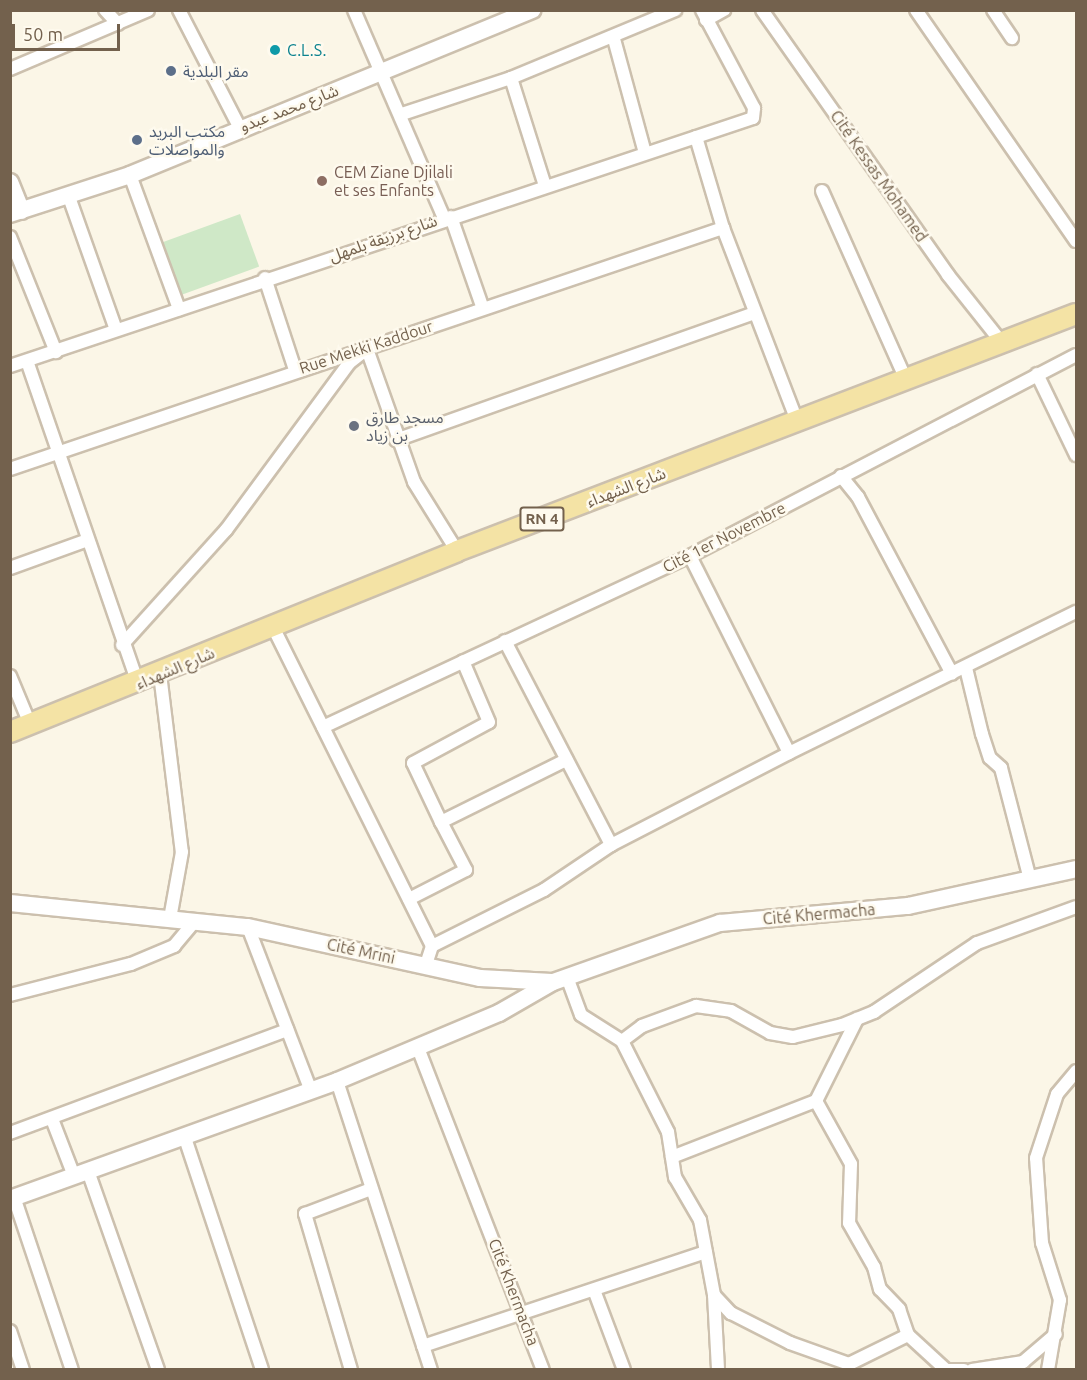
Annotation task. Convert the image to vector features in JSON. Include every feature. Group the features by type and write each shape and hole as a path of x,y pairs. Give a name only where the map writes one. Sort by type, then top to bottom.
{"main road":[{"name":"شارع الشهداء","path":"10,732 138,684 457,551 798,423 1077,314"}],"street":[{"path":"105,10 118,24"},
{"path":"10,69 148,10"},
{"path":"179,10 239,126"},
{"path":"354,10 448,217 483,309"},
{"path":"402,114 511,78 614,39 675,10"},
{"path":"704,15 724,10"},
{"path":"916,10 1077,242"},
{"path":"993,10 1012,38"},
{"name":"شارع محمد عبدو","path":"16,213 130,175 239,126 384,72 528,11"},
{"name":"Cité Kessas Mohamed","path":"766,12 948,275 1002,343"},
{"name":"شارع برزيقة بلمهل","path":"10,366 265,278 696,137 756,113 704,15"},
{"path":"614,39 645,153"},
{"path":"511,78 545,186"},
{"path":"696,137 723,228 798,423"},
{"path":"130,175 179,309"},
{"path":"10,182 16,213"},
{"path":"822,191 906,380"},
{"path":"69,197 116,330"},
{"name":"Rue Mekki Kaddour","path":"10,469 295,370 367,349 723,228"},
{"path":"10,237 56,352"},
{"path":"265,278 295,370"},
{"path":"396,440 754,313"},
{"path":"122,645 226,530 349,363 367,349 396,440 414,482 457,551"},
{"name":"Cité 1er Novembre","path":"323,727 690,556 1037,374 1077,356"},
{"path":"27,361 84,541 138,684"},
{"path":"1037,374 1077,455"},
{"path":"842,476 858,497 952,674"},
{"path":"10,568 84,541"},
{"path":"690,556 789,753"},
{"path":"432,946 544,890 611,845 789,753 1077,612"},
{"path":"273,627 432,946 426,965"},
{"path":"505,641 611,845"},
{"path":"409,899 465,870 413,763 489,722 463,661"},
{"path":"966,668 984,742 1001,768 1030,879"},
{"path":"160,674 182,852 170,919"},
{"path":"10,676 30,724"},
{"path":"441,822 566,760"},
{"name":"Cité Khermacha","path":"72,1370 12,1198 185,1138 337,1081 418,1048 560,980 720,923 908,906 1077,869"},
{"name":"Cité Mrini","path":"10,903 248,927 480,978 560,980"},
{"path":"622,1041 642,1026 696,1006 731,1011 770,1033 793,1037 857,1019 977,943 1077,907"},
{"path":"10,995 131,964 174,946 195,921"},
{"path":"248,927 310,1091"},
{"path":"560,980 581,1015 622,1041 668,1132 675,1177 700,1220 714,1295 718,1370"},
{"path":"672,1157 816,1101 857,1019"},
{"path":"10,1133 287,1030"},
{"name":"Cité Khermacha","path":"418,1048 543,1370"},
{"path":"1048,1370 1056,1334 1060,1300 1042,1243 1036,1158 1057,1094 1077,1071"},
{"path":"337,1081 431,1370"},
{"path":"816,1101 850,1164 849,1223 874,1268 880,1289 898,1309 908,1335 944,1369 964,1370"},
{"path":"52,1119 81,1174 158,1370"},
{"path":"185,1138 262,1370"},
{"path":"351,1370 305,1214 371,1189"},
{"path":"423,1346 706,1252"},
{"path":"594,1290 624,1370"},
{"path":"714,1295 731,1312 790,1342 850,1366 908,1335"},
{"path":"10,1331 23,1370"},
{"path":"972,1370 1023,1362 1056,1334"}],"green space":[{"path":"240,214 259,267 178,296 159,243"}],"place":[{"name":"C.L.S.","path":"275,50"},
{"name":"مقر البلدية","path":"171,71"},
{"name":"مكتب البريد والمواصلات","path":"137,140"},
{"name":"CEM Ziane Djilali et ses Enfants","path":"322,181"},
{"name":"مسجد طارق بن زياد","path":"354,426"}]}
